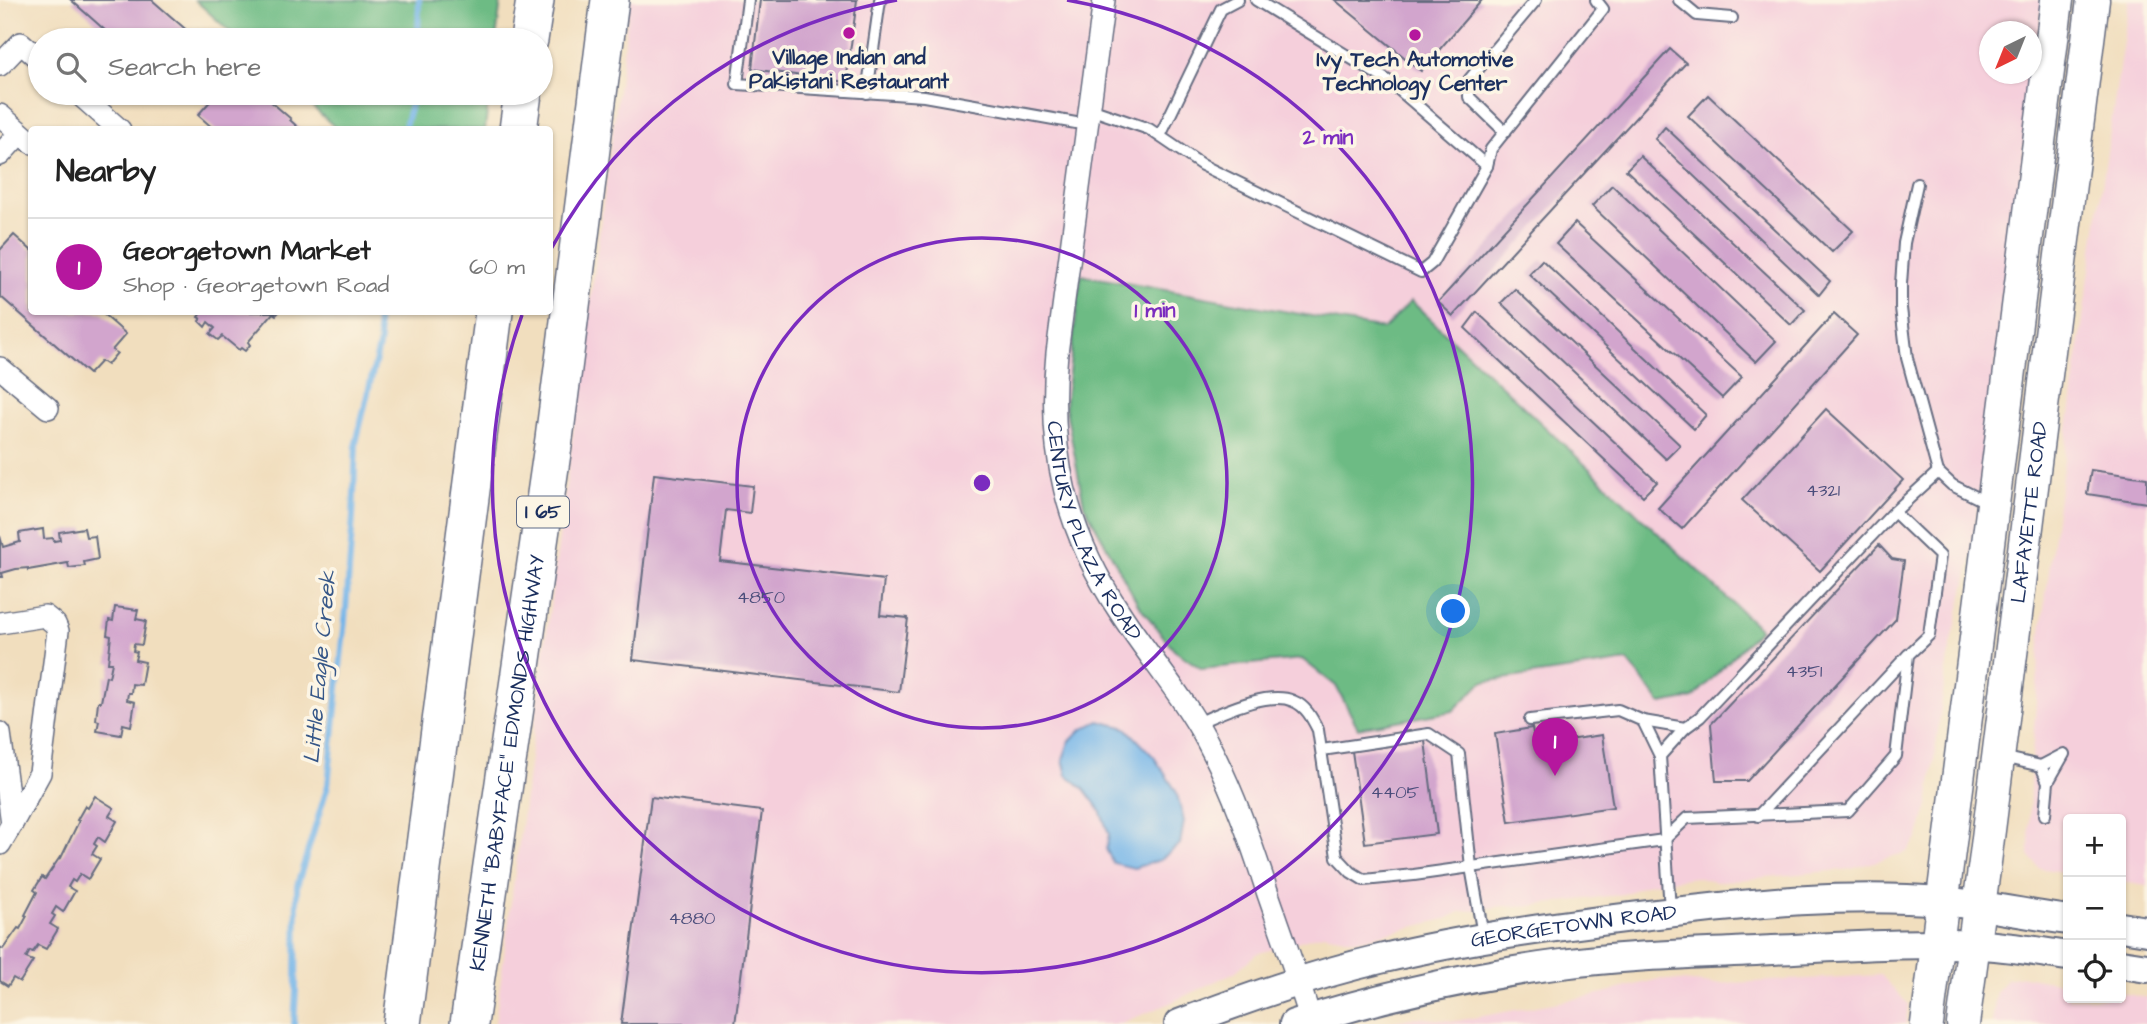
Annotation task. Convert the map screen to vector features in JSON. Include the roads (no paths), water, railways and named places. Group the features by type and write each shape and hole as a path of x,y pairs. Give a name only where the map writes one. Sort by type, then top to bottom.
{"highway":[{"path":"531,28 535,0"},
{"name":"KENNETH \"BABYFACE\" EDMONDS HIGHWAY","path":"469,1024 554,439 610,0"},
{"path":"519,126 521,105"},
{"path":"402,1024 494,315"}],"main road":[{"name":"LAFAYETTE ROAD","path":"1927,1024 2057,0"},
{"name":"LAFAYETTE ROAD","path":"1963,1024 2093,0"},
{"name":"GEORGETOWN ROAD","path":"1179,1024 1299,982 1381,959 1484,938 1671,912 1738,905 1865,898 1943,901 2063,919"},
{"path":"2126,928 2147,931"},
{"name":"GEORGETOWN ROAD","path":"1306,1022 1409,992 1563,964 1696,953 1869,944 1974,945 2063,955"},
{"path":"2126,965 2147,968"}],"street":[{"name":"CENTURY PLAZA ROAD","path":"1104,0 1054,382 1057,460 1074,524 1101,581 1121,615 1197,723 1218,761 1253,850 1299,982 1306,1022"},
{"path":"0,65 21,43 28,49"},
{"path":"92,105 115,126"},
{"path":"0,115 26,138 0,155"},
{"path":"0,368 48,408"},
{"path":"0,623 45,616 55,624 58,631 40,772 0,844"},
{"path":"0,733 12,824"}],"lane":[{"path":"748,0 737,84 924,96 1088,117 1149,129 1202,165 1421,272 1432,263 1487,166 1491,149 1603,9 1596,0"},
{"path":"867,93 880,0"},
{"path":"1160,136 1221,9 1238,0"},
{"path":"1256,0 1390,82 1487,166"},
{"path":"1505,132 1469,97 1469,80 1536,0"},
{"path":"1679,0 1697,15 1732,18"},
{"path":"1917,184 1904,243 1901,284 1907,358 1938,472 1959,489 1994,506"},
{"path":"1660,756 1894,512 1938,472"},
{"path":"1758,816 1929,635 1940,556 1894,512"},
{"path":"1197,723 1232,708 1268,699 1293,700 1310,713 1318,730 1322,750 1337,857 1351,872 1364,880 1664,840 1687,818 1848,811 1896,756 1908,655"},
{"path":"1530,720 1618,710 1643,721 1685,728"},
{"path":"1643,721 1660,756 1671,912"},
{"path":"1322,750 1429,734 1459,754 1471,867 1484,938"},
{"path":"1998,756 2041,766 2064,754 2048,782 2045,815"},
{"path":"2041,766 2048,782"}],"water":[{"path":"1099,721 1126,728 1154,757 1176,791 1184,821 1180,844 1160,860 1134,868 1113,863 1106,849 1109,834 1100,810 1084,789 1067,775 1063,759 1069,742 1081,730"}],"waterway":[{"name":"Little Eagle Creek","path":"418,28 419,0"},
{"name":"Little Eagle Creek","path":"405,126 411,105"},
{"name":"Little Eagle Creek","path":"294,1024 297,886 328,785 346,610 356,443 380,342 376,315"}],"place":[{"name":"Village Indian and Pakistani Restaurant","path":"849,33"},
{"name":"Ivy Tech Automotive Technology Center","path":"1415,35"},
{"name":"Georgetown Market","path":"1555,776"}]}
